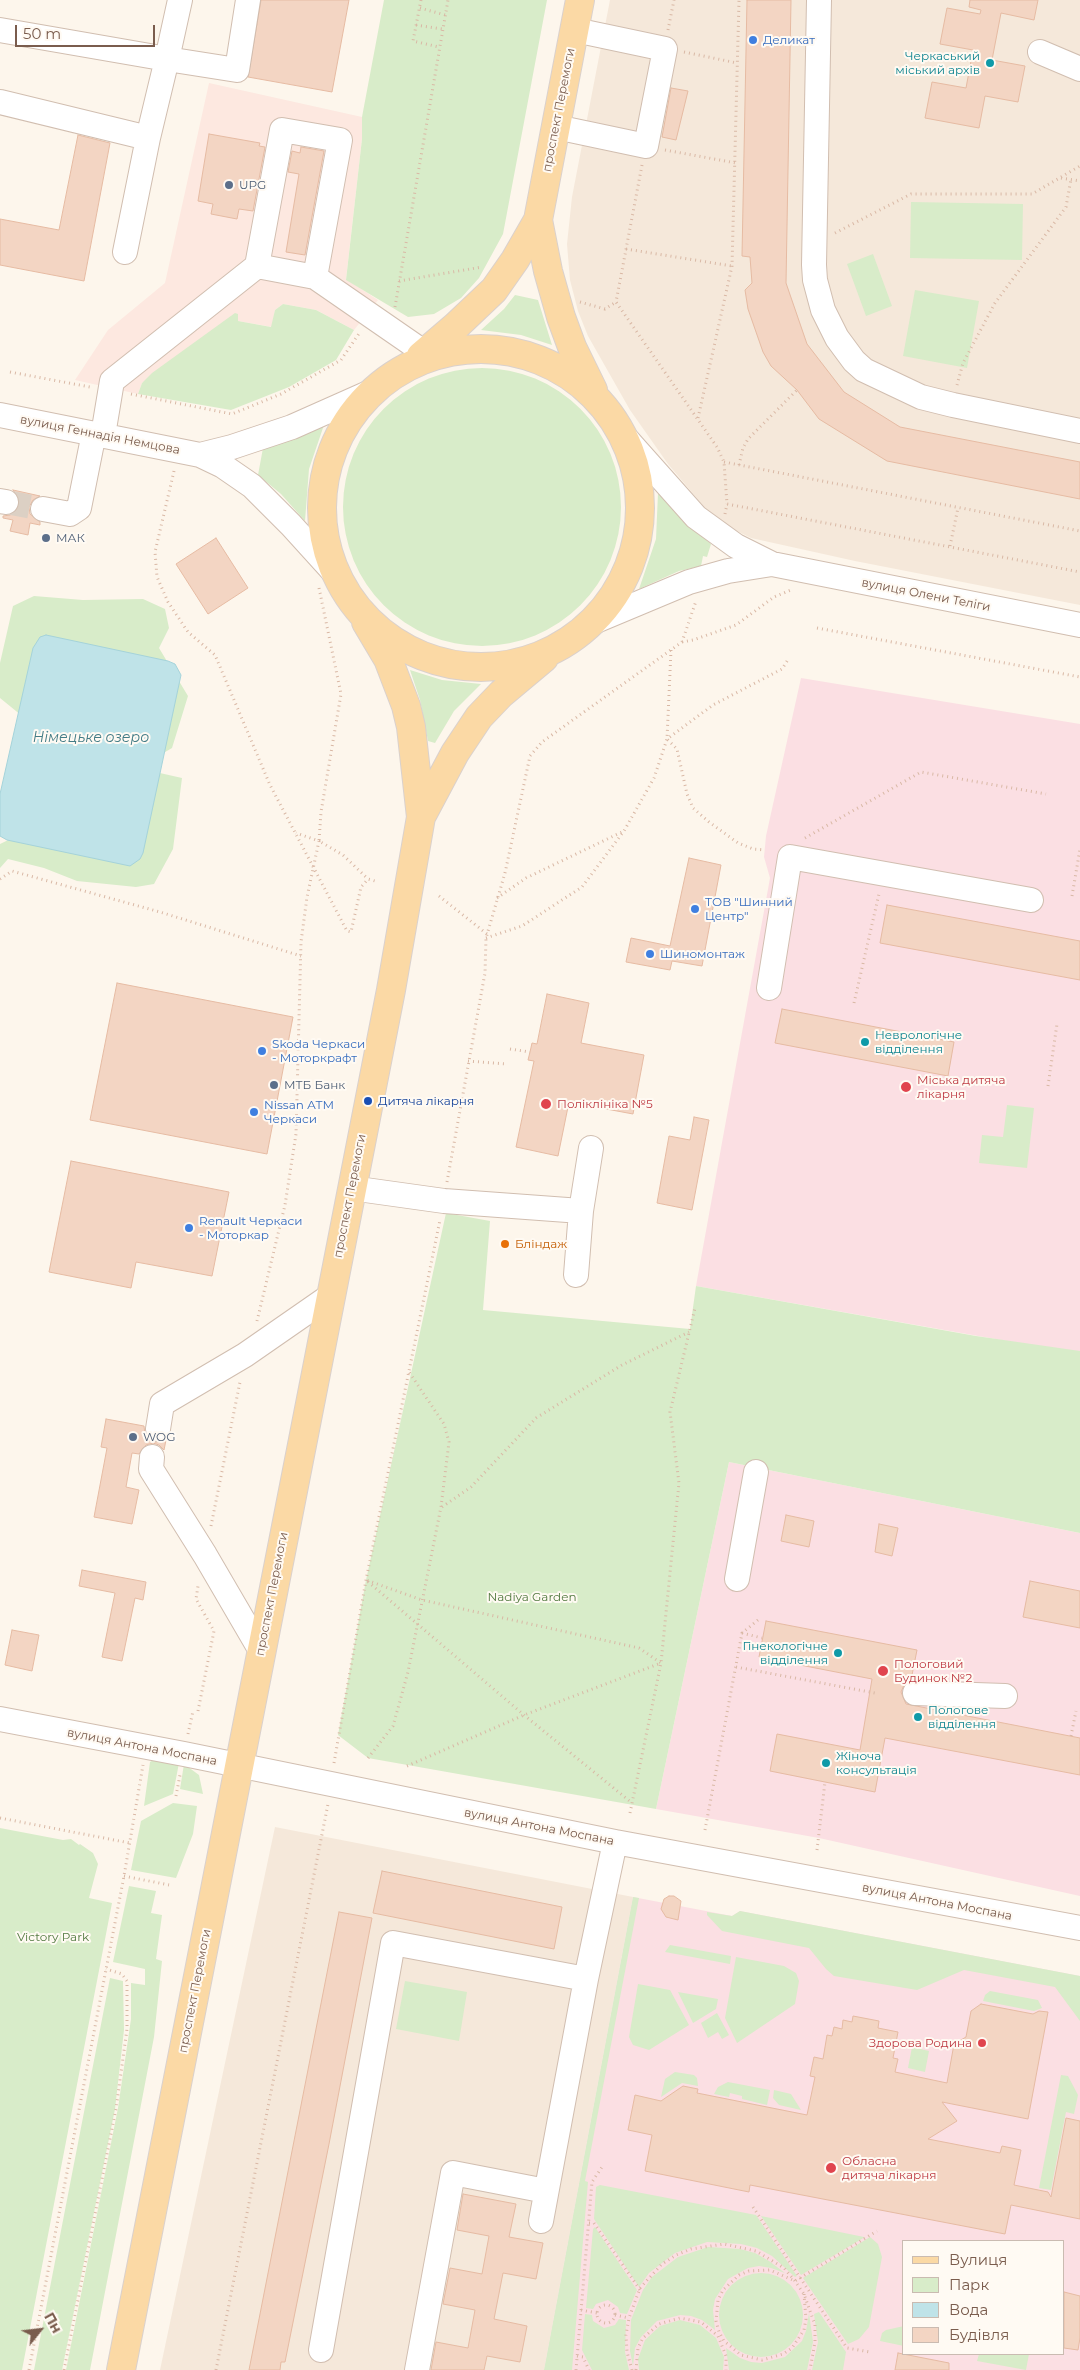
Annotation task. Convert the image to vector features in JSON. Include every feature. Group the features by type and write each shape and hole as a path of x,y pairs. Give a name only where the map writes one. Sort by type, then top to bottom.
{"main road":[{"name":"проспект Перемоги","path":"121,2370 392,981 421,817 411,727 406,706 388,659 366,622 329,579 331,558 323,514 324,491 334,447 344,427 373,392 417,359 494,290 515,260 538,220 580,0"},
{"name":"проспект Перемоги","path":"538,220 548,271 562,317 572,347 597,398"},
{"path":"366,622 403,648 444,662 466,666 511,664 533,658 554,649 591,623 619,588 629,567 640,524 638,478 623,435 597,398 580,383 562,370 542,360 498,349 460,350 417,359"},
{"name":"проспект Перемоги","path":"421,817 455,753 479,717 501,694 554,649"}],"street":[{"path":"125,252 148,138 180,0"},
{"path":"0,30 237,70 248,0"},
{"path":"819,0 814,241 815,280 823,310 837,338 854,361 864,370 903,390 953,405 1080,431"},
{"path":"556,127 646,146 665,48 575,30"},
{"path":"1040,52 1080,69"},
{"path":"0,102 148,138"},
{"path":"43,509 70,514 79,508 112,380 257,266 282,130 340,140 315,278"},
{"path":"257,266 315,278 377,318 417,359"},
{"path":"190,453 232,447 284,430 373,392"},
{"name":"вулиця Геннадія Немцова","path":"0,415 190,453"},
{"name":"вулиця Олени Теліги","path":"623,435 696,517 719,536 772,564 1080,625"},
{"path":"190,453 223,466 252,486 280,512 329,579"},
{"name":"вулиця Олени Теліги","path":"591,623 660,593 706,577 772,564"},
{"path":"769,988 790,857 1031,900"},
{"path":"576,1275 581,1211 591,1148"},
{"path":"352,1188 444,1201 581,1211"},
{"path":"158,1429 162,1404 246,1355 330,1296"},
{"path":"152,1457 151,1469 205,1555 261,1651"},
{"path":"737,1579 756,1472"},
{"path":"915,1694 1005,1696"},
{"name":"вулиця Антона Моспана","path":"0,1719 615,1842 1080,1928"},
{"path":"541,2220 586,1979 615,1842"},
{"path":"322,2350 392,1943 586,1979"},
{"path":"417,2370 453,2173 546,2191"}],"path":[{"path":"421,0 414,42 439,46"},
{"path":"10,372 232,414 281,394 341,360 357,335 377,318 395,308 398,281 448,0"},
{"path":"674,0 665,48 737,63"},
{"path":"698,419 732,266 736,163 738,0"},
{"path":"420,8 445,15"},
{"path":"416,24 442,29"},
{"path":"719,536 727,504 724,462 717,447 616,302 646,146 736,163"},
{"path":"814,241 837,232 911,194 1032,194 1080,166"},
{"path":"1061,178 1080,181"},
{"path":"953,405 963,363 995,303 1066,208 1071,179"},
{"path":"626,249 732,266"},
{"path":"398,281 487,266"},
{"path":"578,302 605,309 616,302"},
{"path":"739,465 744,444 796,390"},
{"path":"190,453 155,552 157,577 168,602 188,632 215,655 270,785 345,930 352,932 359,892 368,879"},
{"path":"724,462 1080,532"},
{"path":"727,504 1080,572"},
{"path":"950,546 958,508"},
{"path":"682,642 706,577"},
{"path":"257,1322 286,1205 296,1134 301,956 307,897 320,841 321,812 341,694 329,579"},
{"path":"216,2370 332,1785 338,1735 366,1580 444,1201 485,974 486,936 505,873 530,756 542,742 682,642 736,625 774,597 793,590"},
{"path":"817,628 1080,677"},
{"path":"486,936 522,926 582,886 624,831 654,778 667,739 671,650"},
{"path":"667,739 713,705 782,669 789,658"},
{"path":"667,739 677,749 693,808 708,822 738,843 752,849 764,850"},
{"path":"803,839 921,772 1046,794"},
{"path":"496,899 526,878 624,831"},
{"path":"296,833 320,841 339,852 368,879 375,881"},
{"path":"1072,896 1080,848"},
{"path":"0,879 12,871 160,912 301,956"},
{"path":"854,1003 884,874"},
{"path":"439,896 486,936"},
{"path":"1048,1086 1056,1024"},
{"path":"510,1049 530,1052"},
{"path":"468,1061 506,1064"},
{"path":"630,1813 661,1663 679,1483 670,1412 695,1308"},
{"path":"441,1508 471,1487 536,1418 622,1365 690,1332"},
{"path":"210,1528 246,1355"},
{"path":"368,1758 393,1726 408,1672 441,1508 449,1442 444,1424 409,1372"},
{"path":"366,1580 422,1600 639,1648 661,1663"},
{"path":"366,1580 524,1715 632,1803"},
{"path":"198,1711 214,1631 196,1599 199,1583"},
{"path":"706,1830 742,1633 758,1620"},
{"path":"742,1633 762,1638"},
{"path":"407,1766 524,1715 661,1663"},
{"path":"736,1667 875,1693"},
{"path":"1071,1736 1076,1711"},
{"path":"29,2370 124,1876 145,1747"},
{"path":"816,1850 825,1782"},
{"path":"0,1818 130,1843"},
{"path":"124,1876 170,1885"},
{"path":"64,2370 116,2109 127,2028 127,1981 122,1974 106,1969"},
{"path":"576,2370 593,2178 602,2167"},
{"path":"753,2207 847,2348 870,2352"},
{"path":"589,2223 594,2223 640,2290"},
{"path":"796,2281 877,2231"},
{"path":"632,2370 627,2352 629,2318 640,2290 650,2275 662,2264 691,2248 724,2244 756,2251 784,2268 796,2281 804,2294 814,2326 815,2342 810,2370"},
{"path":"726,2370 726,2356 716,2322 716,2311 723,2290 730,2282 749,2271 770,2270 796,2281"},
{"path":"636,2370 638,2348 643,2338 650,2330 669,2319 680,2318 701,2322 710,2328 732,2350 752,2359 773,2358 783,2354 792,2348 804,2330 806,2319 804,2294"},
{"path":"607,2305 614,2310 615,2315 612,2321 604,2323 598,2319 597,2312 600,2307 607,2305"},
{"path":"581,2310 597,2312"},
{"path":"615,2315 629,2318"},
{"path":"577,2356 583,2357 589,2370"}],"shaded area":[{"path":"610,0 1080,0 1080,605 855,561 751,538 735,530 706,509 668,464 630,410 588,336 578,311 570,280 567,244 572,197"},
{"path":"209,83 362,117 362,139 346,279 378,300 354,330 316,310 283,304 275,310 272,327 238,321 142,383 138,394 75,380 108,330 165,283"},
{"name":"Міська дитяча лікарня","path":"801,678 1080,724 1080,1354 696,1286 770,878 764,857 766,836"},
{"name":"Пологовий Будинок №2","path":"729,1462 1080,1533 1080,1896 819,1838 656,1809"},
{"path":"275,1827 633,1897 544,2370 160,2370"},
{"name":"Обласна дитяча лікарня","path":"633,1897 732,1916 740,1911 1080,1976 1080,2370 544,2370"}],"green space":[{"path":"384,0 547,0 503,234 479,278 461,298 434,314 408,317 346,280 362,139 362,117"},
{"path":"911,202 1023,204 1022,260 910,258"},
{"path":"873,254 892,306 866,316 847,264"},
{"path":"915,290 979,301 967,368 903,356"},
{"path":"515,295 538,300 552,345 521,335 481,330 504,309"},
{"path":"283,304 316,310 354,330 336,360 289,387 231,410 138,394 142,383 152,373 235,313 238,314 238,321 271,327 275,310"},
{"path":"482,368 522,374 548,384 570,399 590,419 605,441 611,454 618,480 621,507 615,547 605,573 590,595 570,615 548,630 535,636 509,643 482,646 442,640 416,630 394,615 374,595 359,573 353,560 346,534 343,507 349,467 359,441 374,419 394,399 416,384 429,378 455,371"},
{"path":"324,425 309,469 305,521 281,494 258,475 263,448 302,436"},
{"path":"658,493 681,518 711,544 707,557 703,556 701,566 679,571 639,589 656,539"},
{"path":"34,596 83,600 143,599 165,609 169,628 159,648 188,696 172,748 155,758 27,720 0,698 0,663 13,606"},
{"path":"410,670 442,680 481,684 454,711 435,743 428,741 420,700"},
{"path":"151,771 182,778 173,849 154,884 136,887 77,881 44,868 8,859 0,868 0,844"},
{"path":"1007,1105 1034,1108 1027,1168 979,1163 982,1135 1003,1137"},
{"name":"Nadiya Garden","path":"446,1213 490,1221 483,1310 690,1329 696,1286 976,1336 1080,1351 1080,1533 729,1462 656,1809 368,1758 338,1735 366,1580"},
{"path":"155,1759 179,1763 173,1794 144,1806 150,1762"},
{"path":"184,1764 199,1775 203,1794 180,1789"},
{"path":"173,1803 197,1806 193,1834 176,1878 131,1870 141,1821"},
{"name":"Victory Park","path":"0,1828 63,1840 71,1839 80,1844 93,1853 98,1864 89,1898 112,1903 22,2370 0,2370"},
{"path":"129,1886 156,1891 151,1913 162,1915 156,1959 162,1961 154,2037 90,2370 66,2370 118,2108 131,2019 131,1983 145,1985 145,1969 113,1962"},
{"path":"633,1897 639,1898 585,2181 588,2182 572,2370 544,2370"},
{"path":"740,1911 1080,1976 1080,2021 1055,1987 964,1970 917,1990 834,1976 809,1948 722,1931 707,1915 707,1912 732,1916"},
{"path":"670,1945 731,1956 730,1964 665,1952"},
{"path":"736,1957 784,1966 796,1973 799,1981 795,2004 737,2043 725,2018"},
{"path":"110,1978 123,1981 124,2030 115,2109 62,2370 34,2370"},
{"path":"405,1981 467,1992 459,2041 396,2029"},
{"path":"638,1984 670,1990 689,2025 649,2050 633,2045 629,2037"},
{"path":"990,1991 1038,2000 1042,2008 1034,2011 983,2001 985,1995"},
{"path":"678,1992 718,1999 716,2009 693,2023"},
{"path":"717,2013 729,2035 722,2039 718,2032 708,2038 701,2023"},
{"path":"912,2047 929,2051 925,2072 908,2068"},
{"path":"675,2072 694,2075 697,2078 698,2086 682,2083 661,2097 665,2079"},
{"path":"1061,2075 1068,2076 1078,2095 1074,2114 1066,2112 1051,2190 1039,2188"},
{"path":"728,2082 770,2090 767,2105 742,2099 742,2096 730,2093 729,2097 714,2094 718,2087"},
{"path":"774,2090 791,2094 801,2110 779,2105 773,2098"},
{"path":"600,2185 756,2215 797,2276 795,2277 772,2256 757,2248 741,2244 707,2242 675,2253 649,2273 639,2287 594,2219 596,2187"},
{"path":"761,2216 864,2237 865,2237 801,2275"},
{"path":"595,2227 637,2290 627,2314 620,2313 618,2307 608,2300 596,2304 593,2309 586,2308 593,2229"},
{"path":"870,2237 878,2244 882,2257 869,2327 859,2339 848,2344 803,2278"},
{"path":"708,2247 740,2249 755,2253 785,2273 759,2266 748,2268 728,2279 715,2299 713,2310 715,2330 702,2320 691,2316 680,2315 657,2321 641,2337 635,2348 633,2366 630,2351 631,2320 643,2290 652,2277 678,2257"},
{"path":"761,2273 777,2276 791,2285 800,2299 803,2315 800,2331 791,2345 777,2354 761,2357 745,2354 731,2345 722,2331 719,2315 722,2299 731,2285 745,2276"},
{"path":"819,2312 846,2352 843,2370 812,2370 818,2342 814,2314"},
{"path":"809,2313 813,2342 807,2370 729,2370 726,2348 740,2358 751,2362 762,2363 785,2357 802,2341"},
{"path":"585,2314 592,2315 593,2321 604,2328 615,2325 619,2319 626,2320 625,2352 629,2370 592,2370 582,2350"},
{"path":"680,2320 700,2325 716,2338 724,2357 723,2370 639,2370 638,2359 645,2340 660,2326"},
{"path":"902,2326 902,2346 880,2341 882,2333 886,2330"},
{"path":"979,2355 1029,2355 1026,2370 977,2361"}],"water":[{"name":"Німецьке озеро","path":"46,635 168,661 175,664 181,675 143,853 140,859 130,866 7,840 0,836 0,794 33,648 40,637"}],"building":[{"path":"261,0 349,0 332,92 248,77"},
{"path":"747,0 791,0 786,283 807,344 844,392 900,427 1080,462 1080,499 887,461 819,419 797,390 771,366 763,352 748,309 745,290 752,283 750,257 742,256"},
{"name":"Черкаський міський архів","path":"970,0 1038,0 1034,20 1001,13 992,60 1025,66 1018,102 985,96 979,128 925,118 932,82 966,88 973,50 940,44 947,8 980,14 981,10 969,7"},
{"path":"671,88 688,91 676,140 662,137"},
{"name":"UPG","path":"209,134 260,143 259,146 265,147 253,211 239,209 237,219 211,214 213,204 198,201"},
{"path":"78,135 110,143 84,281 0,265 0,219 59,230"},
{"path":"301,147 324,151 305,255 286,252 299,174 288,172 292,151 300,153"},
{"path":"13,490 40,496 33,500 29,507 30,514 40,522 40,525 30,523 28,535 10,531 13,520 3,518 3,516 10,515 16,511 19,505 19,497"},
{"path":"216,538 248,588 208,614 176,564"},
{"name":"ТОВ \"Шинний Центр\"","path":"689,858 721,865 702,966 672,961 670,970 626,962 631,938 670,946"},
{"path":"887,905 1080,941 1080,980 880,943"},
{"path":"117,983 293,1017 267,1154 90,1120"},
{"name":"Поліклініка №5","path":"547,994 589,1003 581,1043 644,1055 633,1114 569,1102 558,1156 516,1147 534,1061 528,1060 532,1043 537,1044"},
{"name":"Неврологічне відділення","path":"782,1009 954,1042 948,1076 775,1043"},
{"path":"694,1117 709,1120 692,1210 657,1203 669,1136 690,1140"},
{"path":"71,1161 229,1192 212,1276 136,1262 131,1288 49,1272"},
{"path":"106,1419 144,1426 145,1434 155,1442 166,1440 164,1450 159,1445 153,1443 146,1445 139,1454 132,1453 126,1487 139,1490 132,1524 94,1517 107,1448 101,1447"},
{"path":"786,1515 814,1521 809,1547 781,1541"},
{"path":"879,1524 898,1528 892,1556 875,1552"},
{"path":"82,1570 146,1582 143,1600 135,1598 122,1661 102,1657 115,1593 79,1586"},
{"path":"1030,1581 1080,1591 1080,1628 1023,1617"},
{"path":"766,1621 917,1650 911,1680 904,1685 901,1692 906,1704 1080,1738 1080,1775 885,1738 875,1792 770,1771 777,1734 860,1750 872,1679 759,1657"},
{"path":"12,1630 39,1635 32,1671 5,1665"},
{"path":"382,1871 562,1907 554,1949 373,1913"},
{"path":"674,1896 681,1901 678,1920 666,1917 661,1909 664,1899"},
{"path":"339,1912 372,1918 329,2144 285,2362 281,2362 280,2370 249,2370"},
{"path":"981,2004 1033,2014 1039,2011 1048,2012 1028,2119 942,2102 957,2121 928,2139 1000,2153 1002,2146 1021,2150 1014,2185 1048,2192 1051,2197 1066,2118 1080,2121 1080,2219 1011,2205 1005,2234 750,2185 749,2192 645,2171 652,2135 628,2130 635,2095 661,2101 683,2086 698,2089 697,2093 807,2115 815,2077 810,2076 814,2057 823,2059 827,2035 832,2036 834,2027 842,2029 843,2020 852,2022 853,2016 879,2021 878,2028 898,2032 893,2058 898,2059 895,2072 947,2083 954,2044 966,2037 971,2011"},
{"path":"463,2194 516,2204 509,2237 543,2243 536,2279 503,2273 494,2319 527,2326 520,2362 487,2356 484,2370 431,2370 436,2342 468,2348 475,2310 443,2304 450,2268 482,2274 489,2236 457,2230"},
{"path":"1065,2292 1080,2296 1080,2338 1078,2350 1065,2348"},
{"path":"898,2353 949,2363 949,2370 895,2370"}],"tunnel":[{"path":"6,502 43,509"}],"place":[{"name":"Деликат","path":"753,40"},
{"name":"Черкаський міський архів","path":"990,63"},
{"name":"UPG","path":"229,185"},
{"name":"МАК","path":"46,538"},
{"name":"ТОВ \"Шинний Центр\"","path":"695,909"},
{"name":"Шиномонтаж","path":"650,954"},
{"name":"Неврологічне відділення","path":"865,1042"},
{"name":"Skoda Черкаси - Моторкрафт","path":"262,1051"},
{"name":"МТБ Банк","path":"274,1085"},
{"name":"Міська дитяча лікарня","path":"906,1087"},
{"name":"Дитяча лікарня","path":"368,1101"},
{"name":"Поліклініка №5","path":"546,1104"},
{"name":"Nissan АТМ Черкаси","path":"254,1112"},
{"name":"Renault Черкаси - Моторкар","path":"189,1228"},
{"name":"Бліндаж","path":"505,1244"},
{"name":"WOG","path":"133,1437"},
{"name":"Гінекологічне відділення","path":"838,1653"},
{"name":"Пологовий Будинок №2","path":"883,1671"},
{"name":"Пологове відділення","path":"918,1717"},
{"name":"Жіноча консультація","path":"826,1763"},
{"name":"Здорова Родина","path":"982,2043"},
{"name":"Обласна дитяча лікарня","path":"831,2168"}]}
